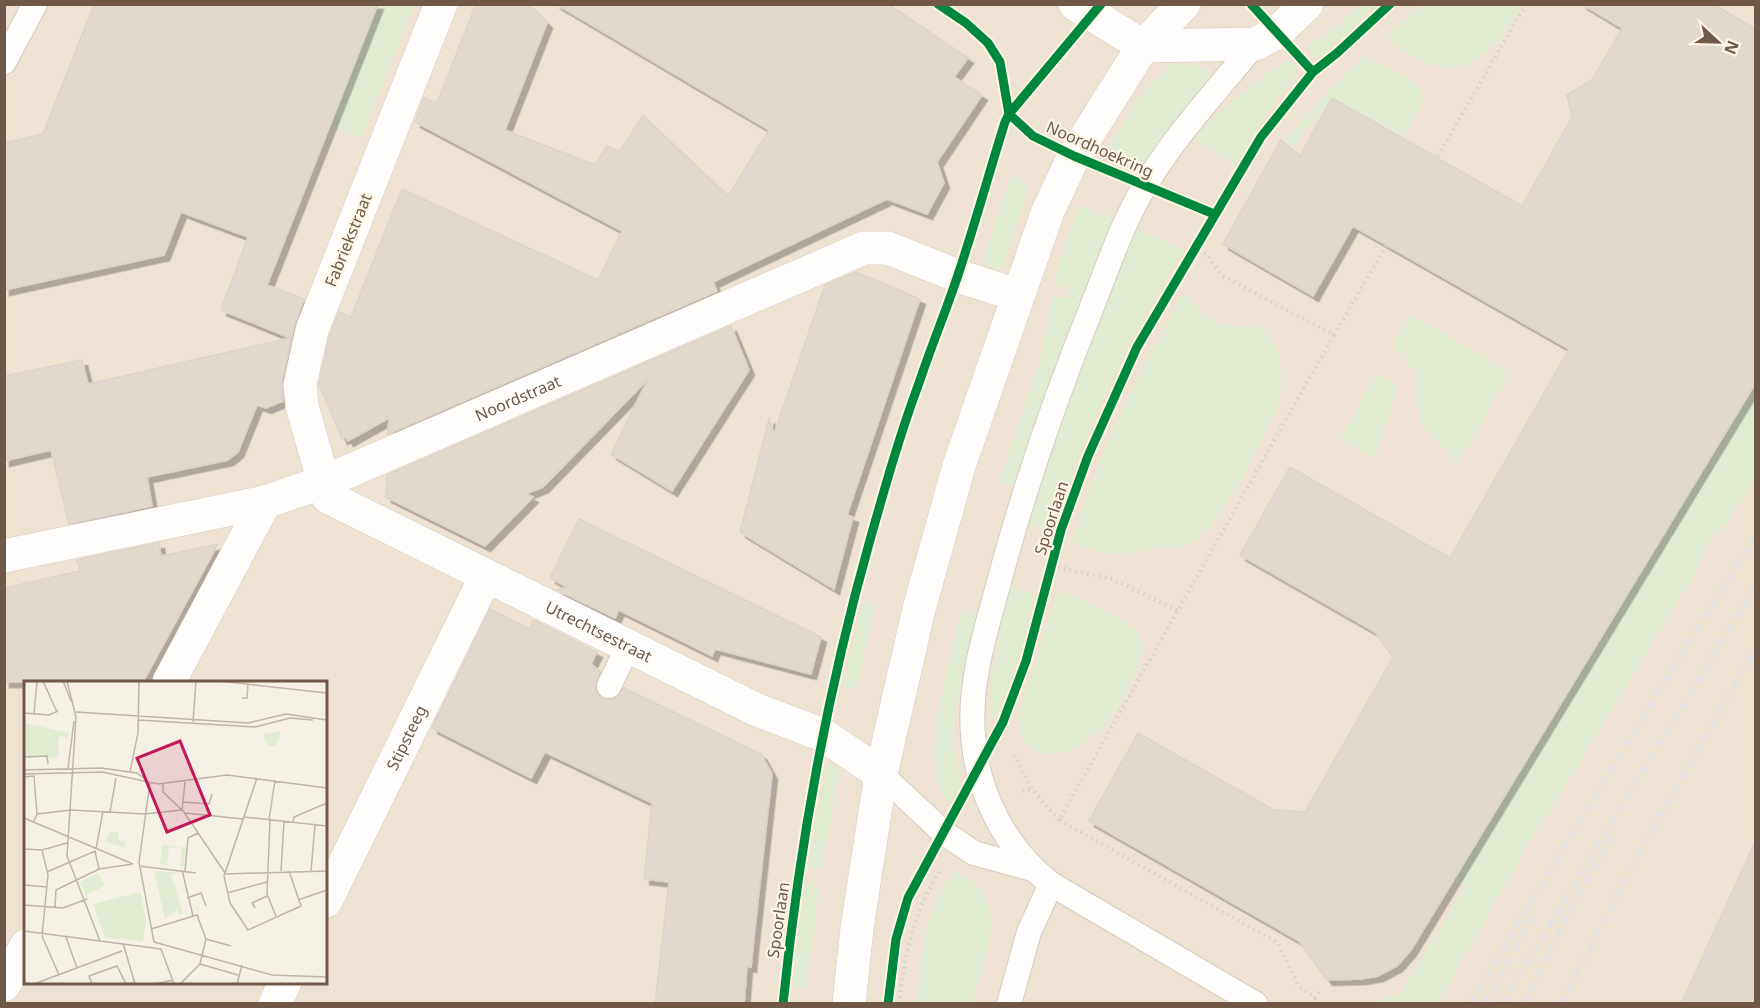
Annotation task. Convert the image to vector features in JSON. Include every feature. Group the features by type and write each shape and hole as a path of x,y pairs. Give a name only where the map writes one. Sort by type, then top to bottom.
{"street":[{"name":"Fabriekstraat","path":"324,482 302,406 300,385 305,356 312,330 441,4"},
{"path":"1075,4 1143,46 1255,44 1278,32 1307,4"},
{"path":"849,1004 861,896 881,774 919,609 953,487 1017,295 1048,211 1074,156 1143,46 1184,4"},
{"name":"Noordstraat","path":"4,556 265,502 324,482 864,248 888,248 958,276 1017,295"},
{"name":"Utrechtsestraat","path":"324,482 328,497 757,710 823,735 881,774"},
{"path":"170,681 265,502"},
{"name":"Stipsteeg","path":"327,899 486,576"},
{"path":"4,985 24,950"},
{"path":"275,1004 284,984"}],"lane":[{"path":"4,62 35,4"},
{"name":"Spoorlaan","path":"1255,44 1187,125 1145,185 1120,234 1044,430 1005,556 978,662 972,699 972,734 985,796 996,820 1032,869 1051,884 1256,1004"},
{"path":"609,686 628,647"},
{"path":"881,774 944,833 974,853 1032,869"},
{"path":"1008,1004 1029,932 1051,884"}],"path":[{"path":"1438,156 1526,4"},
{"path":"1203,233 1195,247 1223,276 1334,335"},
{"path":"1059,820 1386,246"},
{"path":"1053,561 1112,579 1178,610"},
{"path":"1010,746 1032,789 1059,820 1278,943 1298,985 1315,998 1320,990"},
{"path":"991,808 1013,792 1032,789"},
{"path":"899,1004 913,928 926,893 958,842"}],"shaded area":[{"path":"5,5 1755,5 1755,1003 5,1004"}],"green space":[{"path":"378,5 414,5 361,138 330,126"},
{"path":"1360,5 1377,5 1323,56 1317,57 1307,47 1335,27"},
{"path":"1421,5 1522,5 1494,44 1479,57 1464,65 1447,67 1428,64 1387,36"},
{"path":"1365,56 1404,75 1420,88 1422,98 1420,109 1404,138 1333,98 1293,146 1284,141 1325,94"},
{"path":"1290,58 1295,68 1293,80 1278,96 1236,165 1194,139 1239,96"},
{"path":"1180,63 1209,69 1211,77 1163,135 1139,172 1103,157 1134,105 1169,65"},
{"path":"1011,176 1030,184 1002,269 982,264"},
{"path":"1080,205 1114,219 1059,359 1016,485 1012,486 1002,483 1000,479 1041,358 1052,297 1070,298 1070,285 1054,285 1063,249"},
{"path":"1136,229 1184,250 1126,351 1109,386 1078,457 1053,531 1028,524 1077,377"},
{"path":"1184,292 1203,313 1217,323 1256,327 1263,330 1269,337 1279,358 1282,384 1280,396 1267,430 1243,476 1216,518 1192,543 1177,547 1111,554 1072,542 1102,456 1136,382"},
{"path":"1410,315 1510,372 1457,465 1419,419 1416,373 1393,345"},
{"path":"1376,375 1398,385 1375,459 1340,439"},
{"path":"1755,384 1755,477 1731,517 1709,541 1693,576 1532,837 1438,1003 1370,1003 1400,994 1465,887 1454,880"},
{"path":"1010,587 1035,594 1012,680 1000,710 994,718 991,715 991,699 994,667"},
{"path":"1058,591 1123,621 1138,635 1142,653 1139,665 1117,708 1107,722 1083,743 1069,751 1042,754 1031,748 1022,736 1018,717"},
{"path":"863,601 876,604 856,690 843,686"},
{"path":"963,611 975,614 977,618 955,713 953,746 960,784 952,801 948,802 935,772 935,733 955,636"},
{"path":"826,765 840,768 821,869 807,866"},
{"path":"954,870 977,886 990,912 991,927 985,959 972,1003 916,1003 925,934 936,902"},
{"path":"805,884 819,886 806,990 792,987"}],"building":[{"path":"94,4 378,4 267,285 304,299 294,326 282,381 283,401 266,408 257,405 238,452 228,460 147,477 152,506 69,524 51,450 4,461 4,376 82,360 88,384 290,338 221,310 248,237 181,212 164,255 4,290 4,143 43,134"},
{"path":"476,4 528,4 547,23 505,130 595,165 607,146 619,152 643,116 728,196 769,130 556,4 888,4 968,58 954,77 982,95 937,162 944,183 927,214 887,199 713,282 717,291 388,434 389,418 348,441 346,437 342,439 319,384 330,335 339,312 351,317 402,189 598,280 622,231 415,122 424,98 437,103"},
{"path":"1582,4 1713,4 1755,29 1755,384 1411,950 1397,966 1378,976 1327,980 1299,941 1089,821 1138,733 1274,810 1305,812 1393,657 1375,632 1240,555 1290,467 1450,558 1569,349 1353,226 1313,296 1223,244 1281,140 1300,156 1332,98 1522,206 1572,117 1567,95 1592,80 1622,28"},
{"path":"856,272 920,299 847,515 853,517 834,589 740,532 769,419 774,434 825,285"},
{"path":"731,326 749,370 672,491 611,454 648,379 543,487 526,494 533,497 485,546 386,497 387,475"},
{"path":"579,519 821,637 811,674 715,649 712,656 619,610 615,618 557,590 567,587 550,578"},
{"path":"159,543 161,556 218,544 144,681 4,682 4,588 80,571 77,560"},
{"path":"490,609 530,629 533,620 597,652 591,664 600,671 595,688 602,698 609,700 616,698 624,688 761,754 772,774 751,967 747,966 744,1004 655,1004 669,882 644,879 652,803 545,752 531,778 432,728"},
{"path":"1755,842 1755,1004 1681,1004"}],"railway":[{"path":"1470,1004 1667,677 1756,535"},
{"path":"1502,1004 1756,585"},
{"path":"1561,1004 1631,868 1756,647"},
{"path":"1524,1004 1560,929 1615,831"},
{"path":"1485,1004 1535,912"}],"cycle path":[{"name":"Noordhoekring","path":"938,4 966,23 988,43 1000,62 1009,114 1033,136 1074,156 1214,214"},
{"path":"783,1004 797,887 816,770 855,597 899,441 958,275 1005,122 1009,114 1101,4"},
{"path":"1251,4 1313,72"},
{"path":"888,1004 896,939 908,898 1003,722 1026,661 1061,530 1088,456 1137,347 1261,137 1313,72 1390,4"}]}
